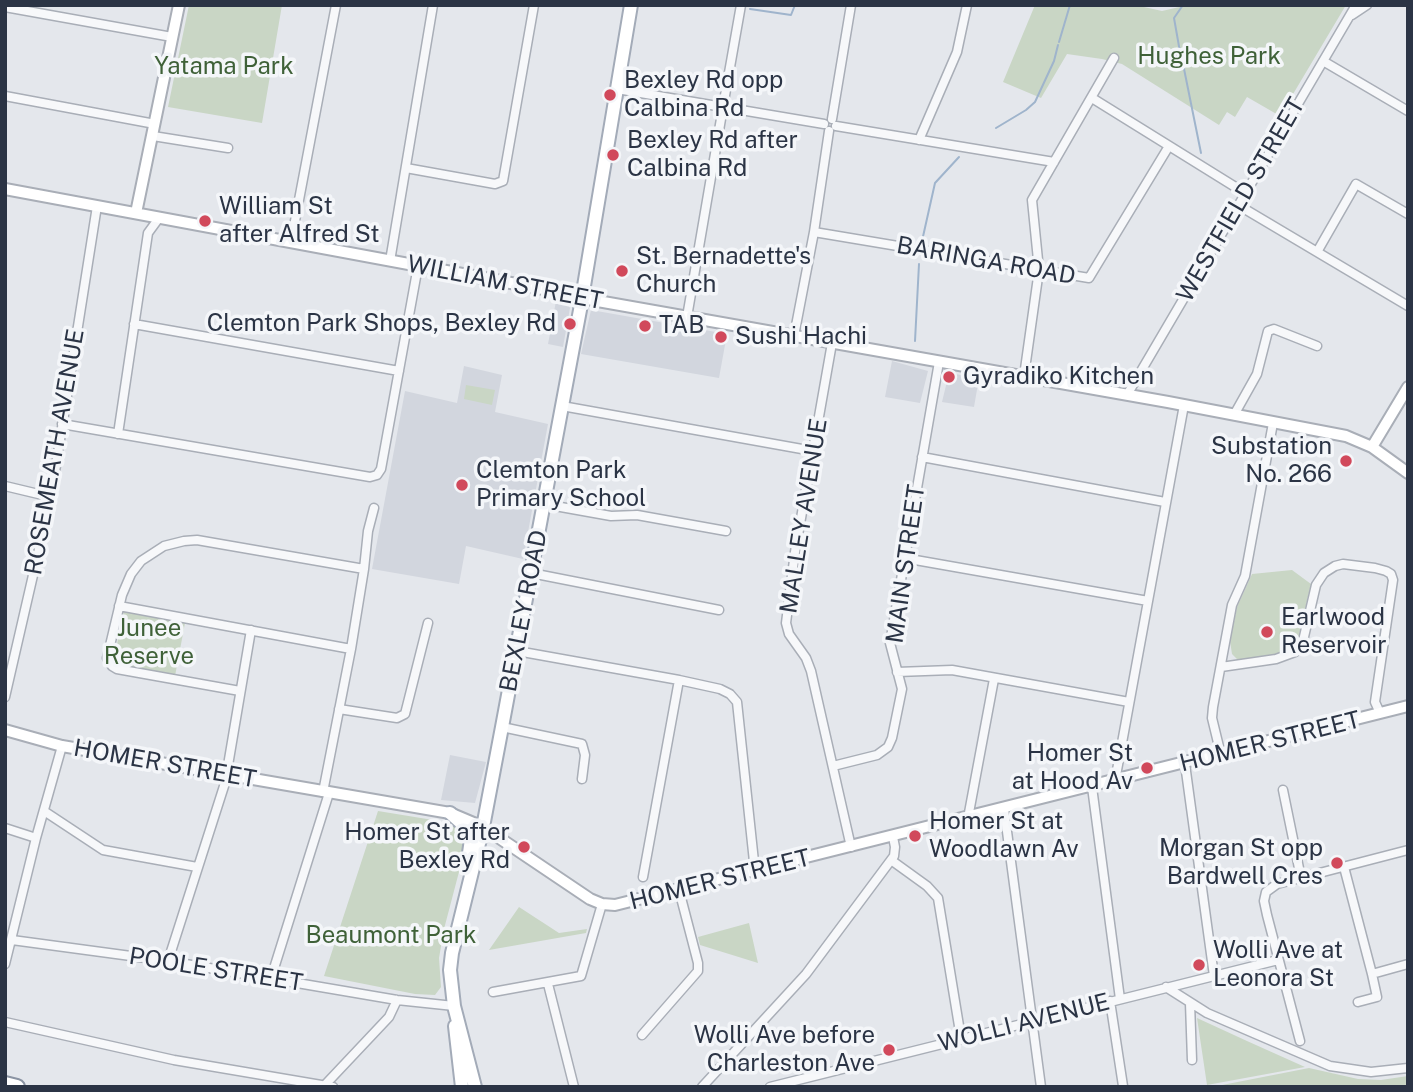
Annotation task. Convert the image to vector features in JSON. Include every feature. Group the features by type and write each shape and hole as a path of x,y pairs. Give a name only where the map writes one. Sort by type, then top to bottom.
{"highway":[{"path":"5,1086 17,1087"}],"main road":[{"name":"BEXLEY ROAD","path":"462,1087 450,970 452,953 483,827 517,651 632,5"},
{"path":"450,813 465,825 471,835 467,867 469,881"},
{"name":"BEXLEY ROAD","path":"454,1005 475,1087"}],"street":[{"path":"136,213 179,5"},
{"path":"291,242 336,5"},
{"path":"390,261 433,5"},
{"path":"406,168 495,184 503,181 534,5"},
{"path":"687,317 741,5"},
{"path":"794,336 851,5"},
{"path":"919,140 957,52 967,5"},
{"name":"WESTFIELD STREET","path":"1127,394 1356,5"},
{"path":"1350,17 1367,5"},
{"path":"5,6 172,37"},
{"path":"1024,376 1040,270 1032,200 1114,58"},
{"path":"1323,61 1408,111"},
{"path":"617,89 1054,162"},
{"path":"5,96 228,148"},
{"path":"1092,98 1245,193"},
{"name":"BARINGA ROAD","path":"814,232 1089,278 1169,146"},
{"path":"1317,252 1356,184 1408,214"},
{"name":"WILLIAM STREET","path":"5,189 687,317 1322,431 1351,438 1372,447 1408,473"},
{"path":"1238,205 1408,306"},
{"name":"ROSEMEATH AVENUE","path":"5,697 51,497 97,206"},
{"path":"118,434 148,233 159,218"},
{"path":"62,424 370,477 377,475 381,468 418,266"},
{"path":"134,324 399,371"},
{"path":"1234,415 1257,374 1268,331 1274,329 1317,346"},
{"name":"MALLEY AVENUE","path":"832,343 795,552 786,623 789,634 806,658 811,671 851,847"},
{"name":"MAIN STREET","path":"832,766 877,755 888,747 892,738 902,689 890,643 939,362"},
{"path":"1372,447 1408,387"},
{"path":"1115,781 1184,405"},
{"path":"562,406 813,451"},
{"path":"1221,755 1212,718 1232,605 1245,576 1273,423"},
{"path":"1322,431 1330,429 1372,435 1384,426"},
{"path":"922,457 1165,502"},
{"path":"5,486 51,497"},
{"path":"544,504 611,516 637,515 726,531"},
{"path":"271,978 326,793 374,508"},
{"path":"240,691 111,666 107,658 119,606 128,580 141,561 164,546 184,541 218,543 364,569"},
{"path":"904,558 1148,601"},
{"path":"1221,667 1276,659 1295,652 1303,641 1315,585 1324,573 1343,564 1376,568 1391,574 1393,580 1375,702 1380,713"},
{"path":"531,573 719,610"},
{"path":"119,606 351,649"},
{"path":"339,709 397,718 405,714 428,623"},
{"path":"168,961 225,783 251,630"},
{"path":"517,651 679,680 720,689 730,694 737,702 755,872"},
{"path":"897,673 944,669 1129,702"},
{"path":"968,818 994,678"},
{"path":"643,877 679,680"},
{"name":"HOMER STREET","path":"5,730 62,746 450,813 483,827 587,897 602,904 624,904 1408,706"},
{"path":"502,727 582,744 585,755 582,779"},
{"path":"5,964 62,746"},
{"path":"1185,764 1214,976"},
{"path":"1092,787 1121,999"},
{"path":"1283,790 1301,878"},
{"path":"1004,809 1041,1087"},
{"path":"44,811 103,850 197,867"},
{"path":"5,828 36,838"},
{"path":"702,1087 806,974 891,860 895,852 893,837"},
{"path":"1300,1041 1267,915 1264,897 1268,889 1408,850"},
{"path":"891,860 927,886 938,898 961,1038"},
{"path":"1344,867 1377,997 1358,1002"},
{"path":"642,1035 698,971 680,890"},
{"path":"493,992 580,976 602,904"},
{"name":"POOLE STREET","path":"12,940 168,961 397,1000 454,1005"},
{"name":"WOLLI AVENUE","path":"770,1087 1278,960"},
{"path":"1372,974 1408,964"},
{"path":"548,984 574,1087"},
{"path":"1166,987 1190,1003 1248,1032 1330,1066 1371,1072 1408,1068"},
{"path":"5,1022 174,1060 327,1086 389,1017 397,1000"},
{"path":"1110,1001 1123,1086"},
{"path":"1190,1003 1192,1060"}],"shaded area":[{"path":"556,301 567,303 570,308 563,347 548,344"},
{"path":"591,310 727,334 719,378 581,354"},
{"path":"892,361 928,371 920,403 885,397"},
{"name":"Clemton Park Primary School","path":"464,366 502,375 495,412 548,424 523,559 466,546 459,584 372,569 405,391 457,403"},
{"path":"949,373 979,378 974,407 942,402"},
{"path":"450,755 486,762 475,803 441,800"}],"green space":[{"name":"Yatama Park","path":"189,5 282,5 262,123 168,107"},
{"name":"Hughes Park","path":"1035,5 1135,5 1162,11 1188,5 1346,5 1280,116 1247,97 1235,117 1227,112 1219,125 1122,64 1102,59 1067,54 1041,98 1003,82"},
{"path":"466,385 495,390 492,405 464,399"},
{"path":"1292,570 1311,584 1297,643 1286,652 1247,661 1237,659 1232,654 1230,641 1237,607 1252,574"},
{"name":"Junee Reserve","path":"124,611 185,623 175,676 113,663"},
{"name":"Beaumont Park","path":"378,811 462,828 465,849 444,929 439,958 441,987 435,995 415,994 324,976"},
{"path":"519,907 559,933 587,929 586,933 489,950"},
{"path":"749,923 758,963 700,945 698,937"},
{"path":"1197,1018 1247,1041 1305,1067 1207,1085"},
{"path":"1309,1068 1358,1079 1381,1080 1408,1076 1408,1087 1212,1087"}],"waterway":[{"path":"750,9 791,15 795,5"},
{"path":"1059,42 1070,5"},
{"path":"1154,5 1163,5"},
{"path":"1180,52 1174,18 1183,5"},
{"path":"996,128 1035,102 1054,61 1058,45"},
{"path":"1181,54 1201,153"},
{"path":"922,241 935,183 959,157"},
{"path":"915,341 919,264"}],"place":[{"name":"Bexley Rd opp Calbina Rd","path":"610,95"},
{"name":"Bexley Rd after Calbina Rd","path":"613,155"},
{"name":"William St after Alfred St","path":"205,221"},
{"name":"St. Bernadette's Church","path":"622,271"},
{"name":"Clemton Park Shops, Bexley Rd","path":"570,324"},
{"name":"TAB","path":"645,326"},
{"name":"Sushi Hachi","path":"721,337"},
{"name":"Gyradiko Kitchen","path":"949,377"},
{"name":"Substation No. 266","path":"1346,461"},
{"name":"Clemton Park Primary School","path":"462,485"},
{"name":"Earlwood Reservoir","path":"1267,632"},
{"name":"Homer St at Hood Av","path":"1147,768"},
{"name":"Homer St at Woodlawn Av","path":"915,836"},
{"name":"Homer St after Bexley Rd","path":"524,847"},
{"name":"Morgan St opp Bardwell Cres","path":"1337,863"},
{"name":"Wolli Ave at Leonora St","path":"1199,965"},
{"name":"Wolli Ave before Charleston Ave","path":"889,1050"}]}
